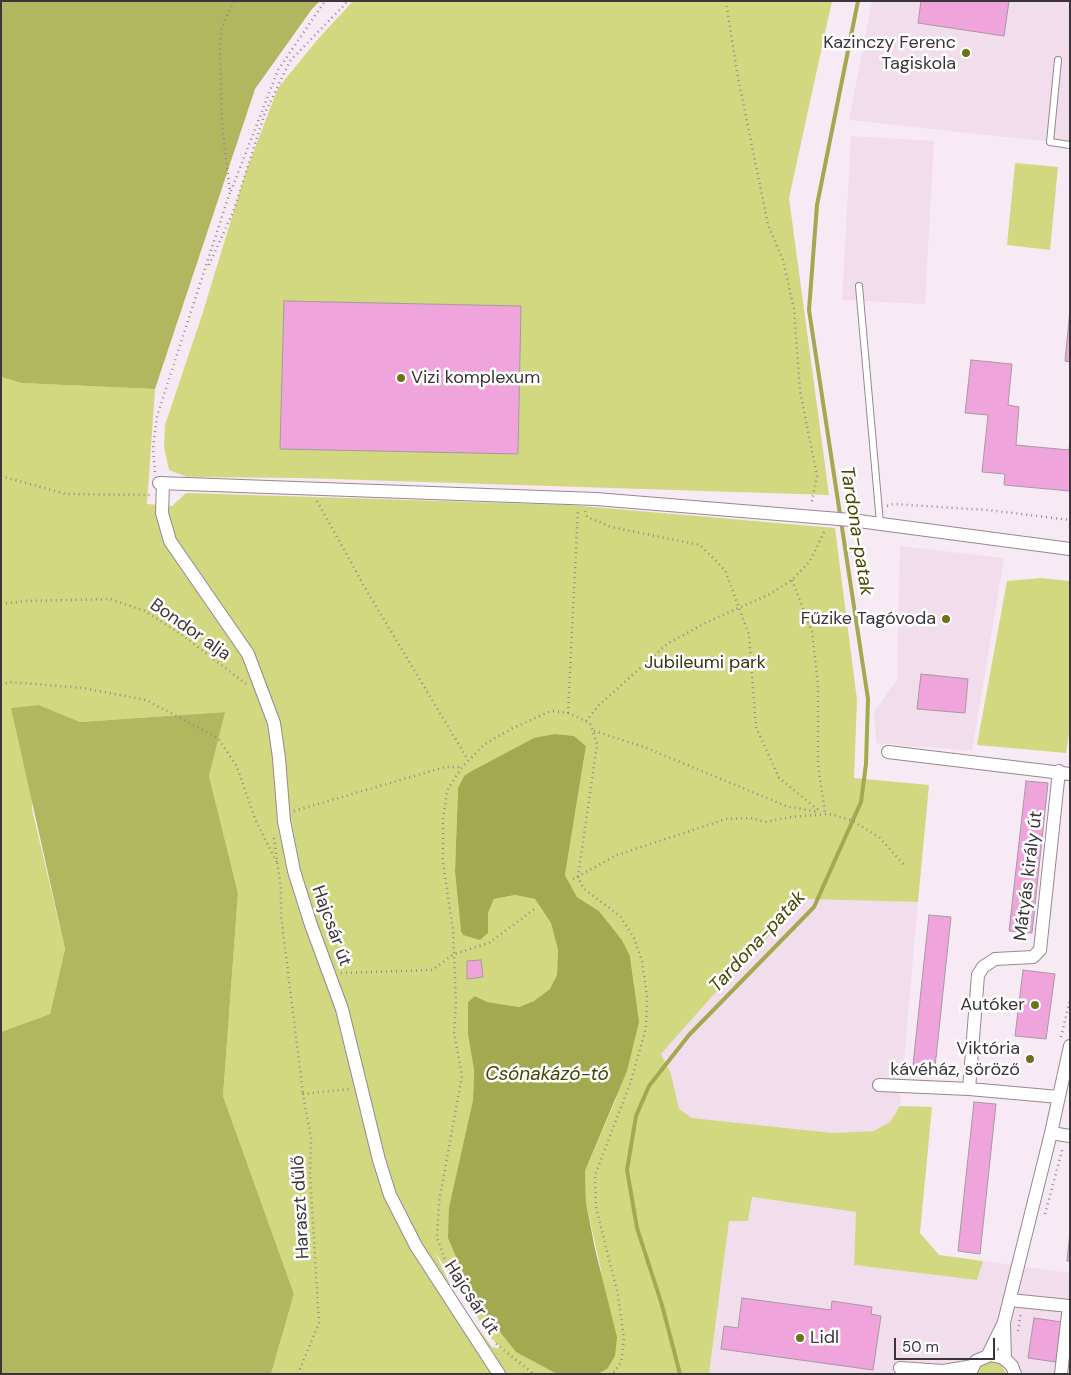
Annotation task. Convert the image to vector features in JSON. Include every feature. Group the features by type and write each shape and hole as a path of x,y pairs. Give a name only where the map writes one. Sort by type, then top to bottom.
{"street":[{"path":"161,487 310,489 579,498 880,523 1070,549"},
{"name":"Hajcsár út","path":"161,487 162,513 170,541 248,654 274,723 279,758 283,818 294,871 310,922 330,973 354,1054 361,1088 390,1195 416,1246 499,1374"},
{"name":"Mátyás király út","path":"888,752 1065,772 1040,950 1033,958 995,959 983,967 978,976 969,1089"},
{"path":"999,1357 1004,1322 1051,1133 1070,1046"},
{"path":"879,1085 969,1089 1059,1097"},
{"path":"1051,1133 1068,1135"},
{"path":"1010,1300 1069,1306 1061,1374"},
{"path":"999,1357 1004,1322"},
{"path":"900,1368 946,1372 971,1370 978,1360 999,1357"},
{"path":"999,1357 1015,1374"}],"lane":[{"path":"1058,60 1050,142 1070,144"},
{"path":"860,286 880,523"}],"path":[{"path":"230,192 222,125 220,47 222,26 234,1"},
{"path":"1,476 66,494 161,487 155,474 153,449 156,416 204,276 230,192 278,70 325,1"},
{"path":"204,276 233,212 266,113 290,61 348,1"},
{"path":"726,1 737,72 768,225 783,260 794,309 800,391 817,476 808,516"},
{"path":"310,489 368,593 468,761"},
{"path":"579,498 588,517 611,527 700,545 725,570 749,635 756,728 779,778 820,812"},
{"path":"568,713 579,498"},
{"path":"892,504 988,510 1070,520"},
{"path":"586,721 599,705 667,644 707,622 770,594 792,580 810,561 838,519"},
{"path":"792,580 812,632 818,685 818,764 825,813"},
{"name":"Bondor alja","path":"1,604 25,601 110,599 145,610 181,634 266,700"},
{"path":"1,685 10,682 83,688 146,700 218,738 237,767 255,819 277,862"},
{"path":"454,1281 442,1255 437,1238 438,1202 462,1076 454,1032 454,930 443,863 447,791 462,767 486,744 512,728 551,711 568,713 586,721 594,731 597,744 578,877 583,888 620,916 634,938 642,961 647,996 646,1028 630,1084 595,1175 596,1208 618,1295 624,1339 621,1362 613,1374"},
{"path":"594,731 644,747 786,806 851,820 879,837 905,866"},
{"path":"283,818 445,767 462,767"},
{"path":"573,879 617,855 726,819 751,818 765,822 791,817 829,814"},
{"name":"Haraszt dűlő","path":"283,818 273,840 303,1094 311,1138 310,1174 319,1323 298,1374"},
{"path":"330,973 432,970 454,954 489,943 536,908"},
{"path":"303,1094 361,1088"},
{"path":"1044,1220 1068,1135"},
{"path":"1017,1339 1024,1301"},
{"path":"491,1338 514,1360 534,1374"}],"shaded area":[{"path":"1,1 320,1 312,9 255,89 155,389 21,383 1,377"},
{"name":"Kazinczy Ferenc Tagiskola","path":"872,1 1070,1 1070,144 849,120"},
{"path":"851,136 934,141 925,304 842,300"},
{"name":"Fűzike Tagóvoda","path":"900,546 1004,558 972,751 876,743 874,712 897,680"},
{"path":"39,705 80,722 225,712 209,776 238,893 223,1096 294,1294 271,1374 1,1374 1,1032 50,1014 65,949 11,708"},
{"path":"805,899 918,902 900,1106 890,1122 874,1131 833,1133 692,1118 679,1109 671,1074 661,1054 731,975"},
{"path":"752,1197 857,1212 854,1265 977,1280 983,1261 1070,1273 1070,1374 1023,1374 1006,1370 993,1374 709,1374 729,1220"}],"green space":[{"path":"353,1 832,1 789,198 829,495 301,478 187,477 169,470 164,447 165,425 203,312 245,174 278,88 318,39"},
{"path":"1015,163 1058,167 1050,250 1007,245"},
{"name":"Jubileumi park","path":"1,377 21,383 155,389 147,504 172,506 186,493 570,505 835,528 857,700 854,778 929,785 918,902 805,899 731,975 661,1054 671,1074 679,1109 692,1118 833,1133 874,1131 890,1122 900,1106 932,1107 920,1233 939,1255 983,1261 977,1280 854,1265 856,1212 752,1197 748,1221 729,1221 709,1374 598,1374 607,1369 601,1270 586,1203 585,1171 616,1099 634,983 630,956 622,940 599,911 577,897 565,875 586,746 574,736 555,734 464,776 458,788 455,872 463,935 488,933 488,913 494,899 515,895 535,899 551,922 558,950 557,975 551,989 534,1001 519,1007 487,1002 475,996 468,1002 469,1038 474,1070 473,1100 449,1207 458,1265 487,1316 516,1352 558,1374 271,1374 294,1294 223,1096 238,893 209,776 224,712 80,722 39,705 32,809 65,949 50,1014 1,1032","holes":["435,1252 491,1338 502,1349 492,1347 457,1300"]},
{"path":"1041,578 1070,581 1070,726 1066,753 977,745 1007,581"},
{"path":"991,1362 1000,1364 1007,1374 975,1374 983,1364"}],"water":[{"name":"Csónakázó-tó","path":"555,734 574,736 586,746 565,875 577,897 599,911 622,940 630,956 639,1022 627,1071 585,1171 586,1203 595,1249 617,1337 615,1356 607,1369 598,1374 557,1374 516,1352 487,1316 469,1287 448,1238 449,1207 473,1100 474,1070 468,1034 468,1002 475,996 487,1002 519,1007 534,1001 550,989 557,975 558,950 551,923 535,899 515,895 494,899 488,913 488,933 480,940 463,935 455,872 458,788 464,776 470,772 534,738"}],"building":[{"path":"921,1 1009,1 1004,36 918,23"},
{"name":"Vizi komplexum","path":"284,301 521,306 518,454 280,449"},
{"path":"1070,310 1070,362 1065,361"},
{"path":"971,360 1012,364 1008,405 1019,407 1016,445 1069,450 1070,440 1070,491 1004,485 1005,474 982,472 988,415 965,413"},
{"path":"921,674 968,679 965,713 917,709"},
{"path":"1026,781 1048,783 1032,933 1009,931"},
{"path":"929,915 951,917 935,1067 913,1065"},
{"path":"481,960 483,977 467,979 467,961"},
{"name":"Autóker","path":"1023,970 1055,974 1046,1039 1015,1036"},
{"path":"974,1102 996,1104 980,1254 958,1251"},
{"path":"1070,1232 1070,1261 1067,1261"},
{"name":"Lidl","path":"742,1298 831,1310 832,1301 872,1307 871,1314 881,1316 873,1370 721,1349 724,1326 738,1328"},
{"path":"1034,1318 1062,1322 1056,1362 1028,1358"}],"waterway":[{"name":"Tardona-patak","path":"680,1374 662,1305 637,1228 627,1170 636,1116 649,1086 689,1035 814,907 861,802 866,764 868,699 809,310 817,205 858,1"}],"place":[{"name":"Kazinczy Ferenc Tagiskola","path":"966,53"},
{"name":"Vizi komplexum","path":"401,378"},
{"name":"Fűzike Tagóvoda","path":"946,619"},
{"name":"Autóker","path":"1035,1005"},
{"name":"Viktória kávéház, söröző","path":"1030,1059"},
{"name":"Lidl","path":"800,1338"}]}
